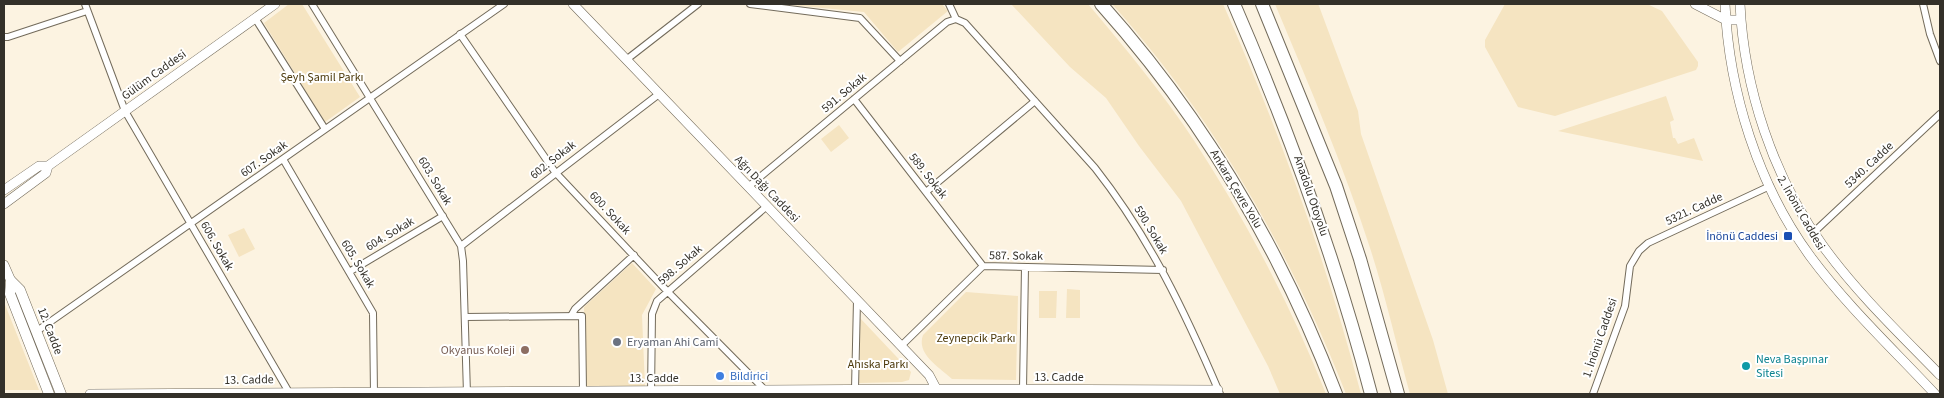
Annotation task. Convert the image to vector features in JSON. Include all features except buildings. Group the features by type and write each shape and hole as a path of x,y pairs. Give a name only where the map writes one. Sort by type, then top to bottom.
{"highway":[{"name":"Ankara Çevre Yolu","path":"1101,4 1164,81 1212,148 1271,249 1304,315 1336,394"},
{"name":"Anadolu Otoyolu","path":"1234,4 1274,97 1314,205 1335,266 1371,394"},
{"path":"1262,4 1339,196 1360,259 1398,394"}],"main road":[{"name":"12. Cadde","path":"11,281 20,290 62,394"},
{"name":"12. Cadde","path":"11,281 10,294 49,394"}],"street":[{"name":"Gülüm Caddesi","path":"4,190 39,166 48,166 275,4"},
{"name":"603. Sokak","path":"312,4 461,246 467,393"},
{"name":"607. Sokak","path":"37,332 504,4"},
{"name":"Ağrı Dağı Caddesi","path":"572,4 931,377 938,391"},
{"path":"626,60 698,4"},
{"path":"750,4 860,18 900,61"},
{"path":"949,4 956,19"},
{"path":"1695,4 1726,20 1741,20"},
{"name":"2. İnönü Caddesi","path":"1725,4 1740,100 1755,150 1770,186 1793,228 1815,262 1838,290 1935,394"},
{"name":"2. İnönü Caddesi","path":"1740,4 1741,20 1754,92 1768,140 1787,184 1814,232 1849,277 1940,375"},
{"path":"1923,4 1930,34 1940,61"},
{"path":"4,37 86,7"},
{"name":"606. Sokak","path":"86,7 125,111 290,393"},
{"path":"255,18 325,129"},
{"name":"591. Sokak","path":"748,187 947,22 956,19"},
{"name":"590. Sokak","path":"956,19 965,23 1115,193 1163,270 1193,330 1219,392"},
{"name":"600. Sokak","path":"460,34 555,172 666,291 765,390"},
{"name":"602. Sokak","path":"461,246 659,94"},
{"name":"589. Sokak","path":"854,99 984,266"},
{"path":"926,192 1035,101"},
{"name":"5340. Cadde","path":"1814,232 1940,114"},
{"name":"605. Sokak","path":"283,159 373,313 374,393"},
{"name":"Gülüm Caddesi","path":"4,204 46,173 48,166"},
{"name":"5321. Cadde","path":"1633,260 1648,243 1770,186"},
{"name":"598. Sokak","path":"651,392 652,314 657,301 666,291 767,206"},
{"name":"604. Sokak","path":"349,272 443,216"},
{"path":"571,316 574,309 634,256"},
{"name":"1. İnönü Caddesi","path":"1592,394 1625,306 1628,276 1633,260"},
{"name":"12. Cadde","path":"4,265 11,281"},
{"name":"587. Sokak","path":"901,346 984,266 1163,270"},
{"path":"1024,389 1025,267"},
{"path":"857,300 860,391"},
{"path":"465,318 582,316 583,391"},
{"name":"13. Cadde","path":"90,394 765,390 938,391 1024,389 1108,392 1219,392"}],"green space":[{"name":"Şeyh Şamil Parkı","path":"289,4 302,4 360,97 325,122 264,23"},
{"path":"781,4 942,4 948,11 898,52 864,12"},
{"path":"1011,4 1088,4 1130,54 1157,88 1195,142 1250,234 1283,297 1326,394 1280,394 1268,366 1181,201 1139,146 1106,98 1070,67"},
{"path":"1112,4 1223,4 1244,51 1300,196 1333,294 1361,394 1346,394 1300,289 1274,238 1216,139 1149,47"},
{"path":"1275,4 1318,4 1319,6 1358,111 1361,134 1433,340 1448,394 1410,394 1382,287 1361,220 1326,126"},
{"path":"1505,4 1647,4 1662,11 1698,62 1698,66 1696,70 1555,116 1518,107 1485,47 1485,40"},
{"path":"1666,96 1674,120 1670,122 1673,138 1675,138 1678,144 1694,138 1703,161 1558,131"},
{"path":"839,125 849,138 831,152 821,139"},
{"path":"244,228 255,249 239,257 228,235"},
{"path":"632,263 656,289 642,315 645,387 586,386 584,307"},
{"path":"1067,289 1080,290 1080,318 1066,318"},
{"path":"1039,291 1057,291 1056,318 1039,318"},
{"name":"Zeynepcik Parkı","path":"966,292 1018,296 1016,380 952,379 935,365 926,354 922,342 923,335"},
{"path":"4,302 39,390 4,390"},
{"name":"Ahıska Parkı","path":"860,318 911,372 909,380 902,382 859,383"}],"place":[{"name":"İnönü Caddesi","path":"1788,236"},
{"name":"Eryaman Ahi Cami","path":"617,342"},
{"name":"Okyanus Koleji","path":"525,350"},
{"name":"Neva Başpınar Sitesi","path":"1746,366"},
{"name":"Bildirici","path":"720,376"}]}
